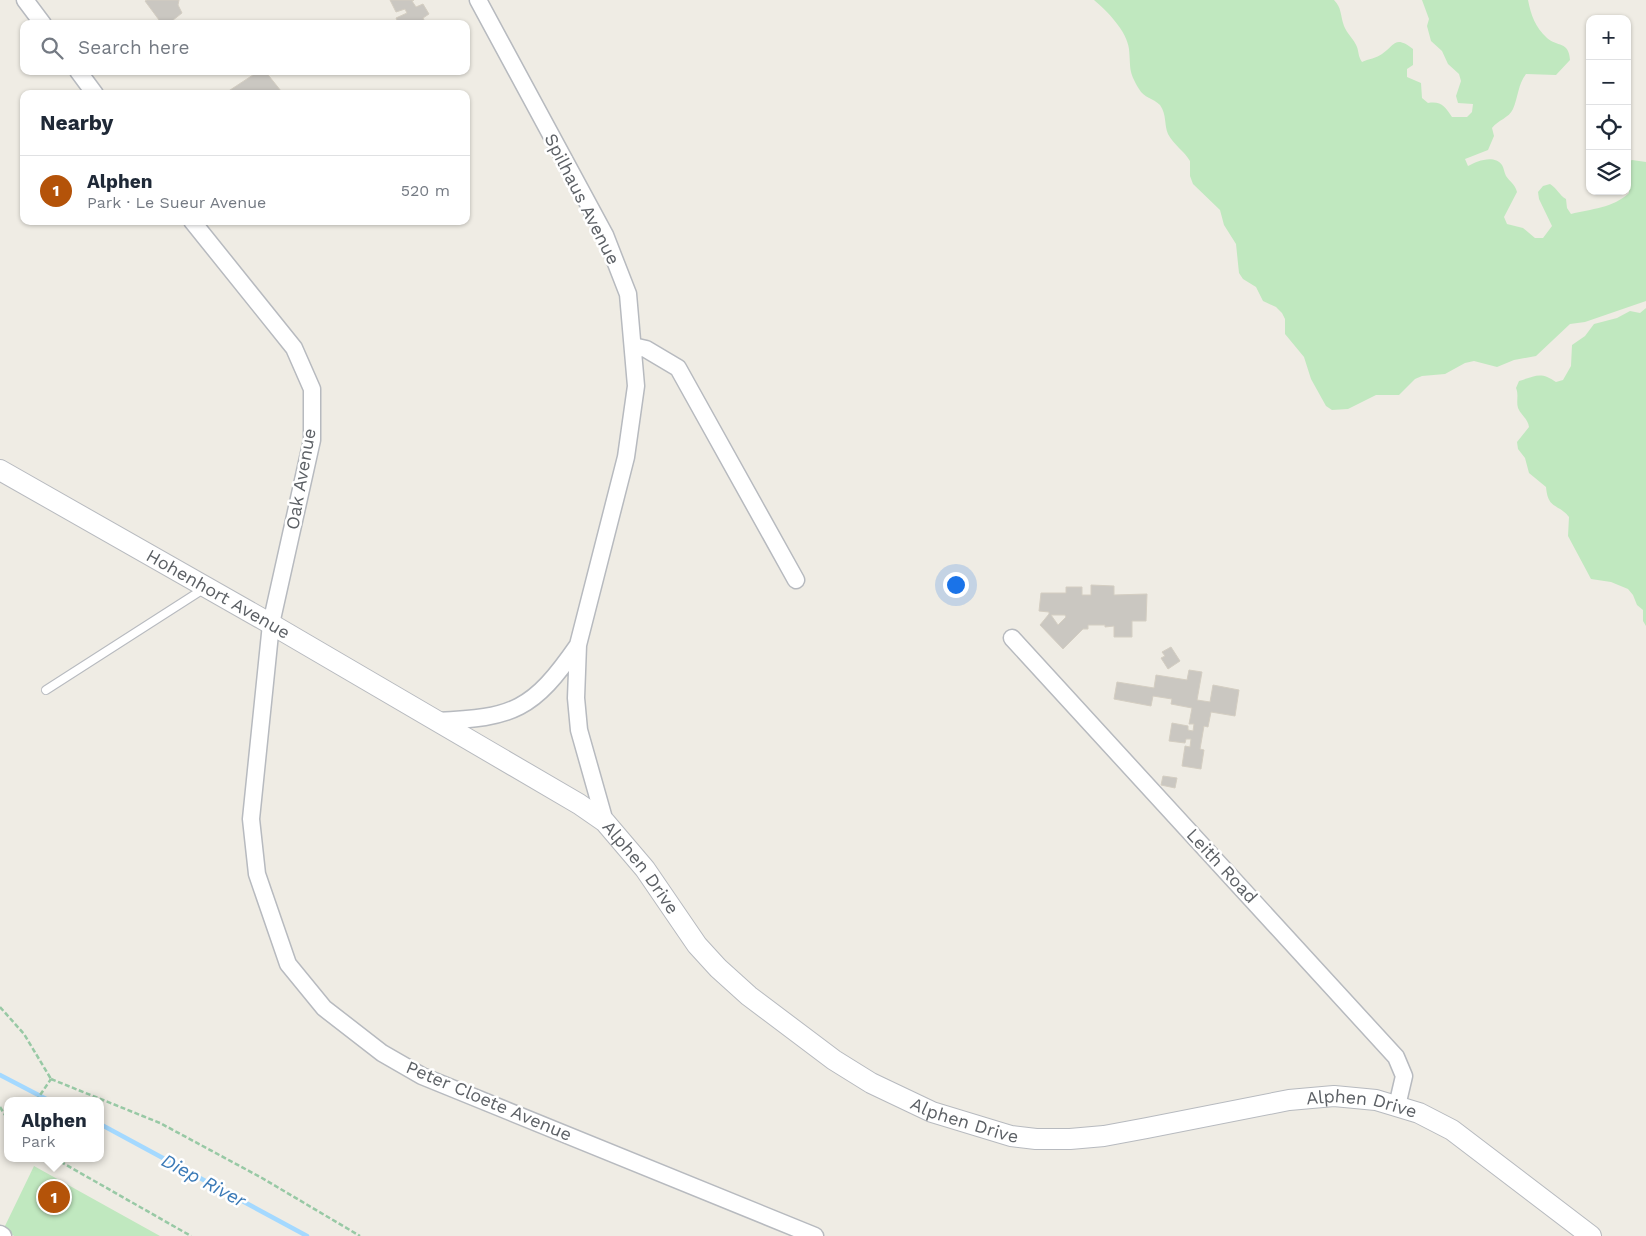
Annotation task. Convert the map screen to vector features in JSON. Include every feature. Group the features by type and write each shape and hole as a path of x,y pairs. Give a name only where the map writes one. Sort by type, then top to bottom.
{"street":[{"path":"26,0 40,20"},
{"name":"Spilhaus Avenue","path":"478,0 605,235 628,294 636,386 626,457 578,645 576,698 578,730 605,822"},
{"path":"81,75 92,90"},
{"name":"Oak Avenue","path":"195,225 294,348 312,389 312,440 271,624"},
{"path":"633,346 653,353 678,368 796,580"},
{"name":"Hohenhort Avenue","path":"0,470 207,587 436,721"},
{"name":"Peter Cloete Avenue","path":"271,624 251,819 257,874 288,964 324,1008 382,1053 422,1076 816,1236"},
{"name":"Leith Road","path":"1012,638 1396,1057 1404,1076 1397,1106"},
{"name":"Spilhaus Avenue","path":"436,721 468,720 502,714 529,703 549,686 578,645"},
{"name":"Alphen Drive","path":"436,721 579,804 605,822 644,870 697,944 718,968 749,996 834,1060 871,1083 909,1103 955,1121 1011,1136 1036,1139 1070,1139 1147,1128 1288,1100 1334,1096 1376,1100 1419,1113 1452,1130 1591,1236"}],"lane":[{"path":"46,690 207,587"}],"path":[{"path":"0,1007 24,1034 51,1079 95,1097"},
{"path":"39,1097 51,1079"},
{"path":"104,1101 160,1124 262,1178 360,1236"},
{"path":"61,1162 191,1236"}],"green space":[{"path":"1094,0 1334,0 1340,9 1345,29 1354,41 1362,62 1380,55 1396,43 1399,42 1407,45 1413,49 1413,65 1407,69 1407,77 1421,83 1422,98 1428,103 1443,105 1452,117 1467,117 1472,112 1473,104 1458,103 1456,96 1461,81 1459,74 1448,64 1442,51 1431,41 1427,26 1429,19 1422,0 1528,0 1532,16 1539,30 1551,41 1565,47 1570,60 1556,75 1526,74 1521,82 1515,105 1511,112 1492,128 1494,136 1488,150 1465,159 1468,166 1490,159 1502,165 1506,176 1517,192 1504,217 1507,224 1523,228 1535,238 1543,238 1552,226 1539,199 1538,192 1543,186 1550,184 1566,199 1567,208 1571,214 1594,209 1609,205 1627,195 1631,195 1631,161 1646,162 1646,301 1585,322 1570,324 1536,356 1514,360 1497,367 1474,361 1465,363 1445,374 1422,376 1415,379 1399,395 1376,395 1348,409 1332,410 1326,406 1311,379 1304,357 1285,334 1285,319 1282,313 1276,307 1263,301 1256,287 1243,279 1239,273 1236,244 1224,225 1220,210 1193,184 1190,176 1190,161 1168,134 1165,116 1160,105 1141,92 1133,78 1125,35"},
{"path":"1646,308 1646,626 1643,621 1643,610 1637,605 1628,589 1611,582 1591,579 1568,536 1569,517 1551,503 1546,487 1529,473 1525,458 1518,449 1517,442 1529,427 1518,408 1516,388 1519,381 1534,376 1546,377 1556,382 1563,380 1571,366 1572,345 1585,336 1594,324 1617,318 1630,311 1640,313"},
{"path":"34,1166 160,1236 14,1236 4,1228"}],"building":[{"path":"179,0 178,5 182,13 173,20 159,20 145,1"},
{"path":"390,0 414,0 412,1 416,7 423,4 429,14 423,18 424,20 397,20 396,18 407,13 405,9 396,12"},
{"path":"253,75 268,75 280,90 230,90"},
{"path":"1091,585 1114,586 1114,595 1147,594 1146,621 1132,621 1132,637 1114,637 1114,626 1088,625 1088,629 1083,629 1063,649 1040,625 1049,614 1049,612 1039,611 1041,593 1066,593 1066,587 1082,587 1082,595 1091,595","holes":["1051,615 1065,615 1066,617 1058,625"]},
{"path":"1171,647 1180,661 1168,669 1161,658 1165,656 1162,652"},
{"path":"1189,670 1202,672 1197,700 1210,702 1213,685 1239,690 1235,716 1211,712 1208,727 1204,726 1200,749 1204,750 1201,769 1182,766 1185,746 1190,747 1191,739 1186,739 1185,743 1169,741 1172,723 1188,726 1188,730 1193,731 1194,724 1189,724 1192,708 1171,704 1172,699 1153,696 1151,706 1114,699 1117,682 1154,688 1156,675 1187,680"},
{"path":"1163,776 1177,778 1175,788 1161,785"}],"waterway":[{"name":"Diep River","path":"0,1075 42,1097"},
{"name":"Diep River","path":"104,1126 307,1236"}],"place":[{"name":"Alphen","path":"54,1197"}]}
